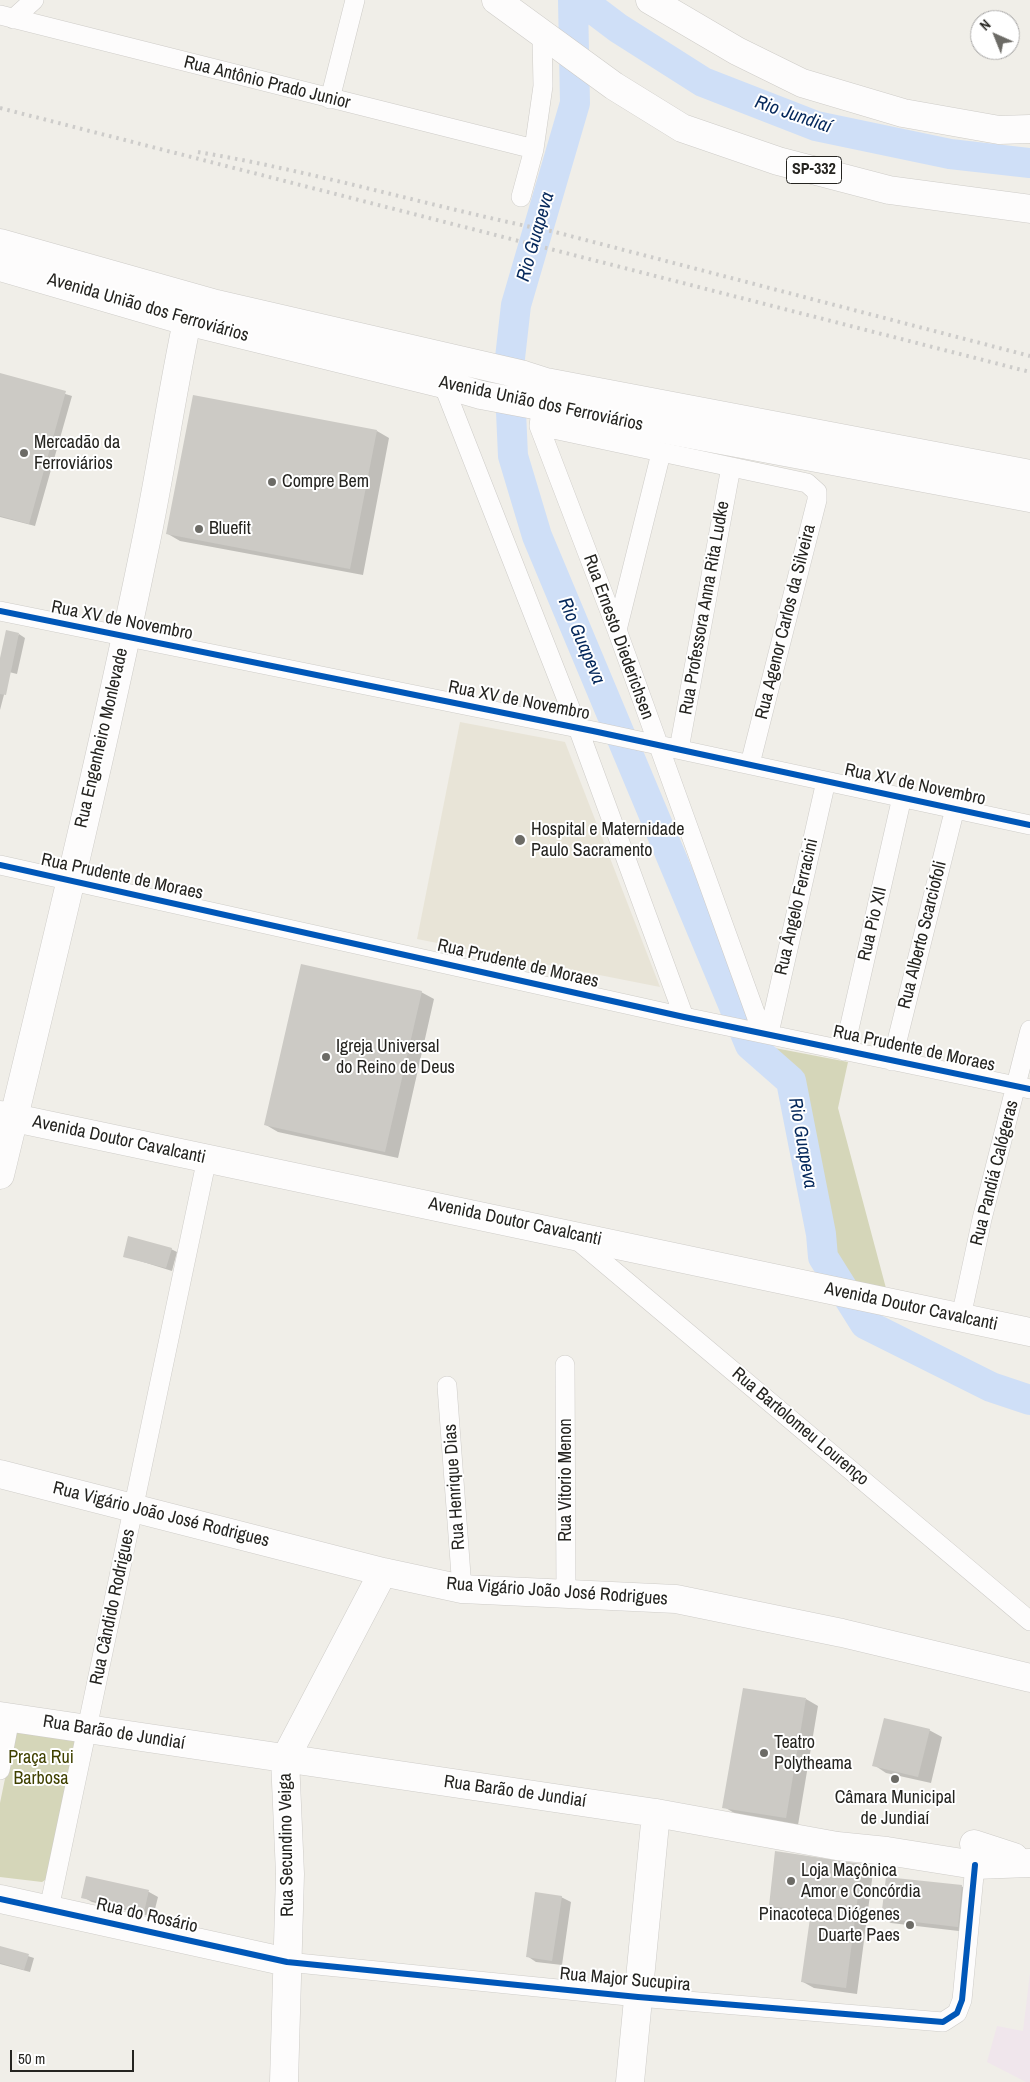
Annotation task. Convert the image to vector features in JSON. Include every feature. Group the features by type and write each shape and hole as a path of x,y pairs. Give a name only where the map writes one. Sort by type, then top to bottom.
{"main road":[{"name":"SP-332","path":"496,0 614,86 682,128 778,161 889,190 1030,209"},
{"path":"650,0 737,50 802,83 903,114 999,130 1030,129"},
{"path":"0,236 56,259"},
{"name":"Avenida União dos Ferroviários","path":"0,243 56,259 189,310 481,395 538,399 1030,474"},
{"name":"Avenida União dos Ferroviários","path":"0,266 189,310 483,366 538,399 1030,498"},
{"name":"Rua Engenheiro Monlevade","path":"0,1175 7,1116 70,880 145,549 189,310"},
{"name":"Avenida Doutor Cavalcanti","path":"7,1116 1030,1332"},
{"name":"Rua Vigário João José Rodrigues","path":"0,1474 383,1572 462,1589 676,1599 842,1633 1030,1678"},
{"name":"Rua Secundino Veiga","path":"284,2082 290,1874 285,1759 383,1572"},
{"name":"Rua Barão de Jundiaí","path":"5,1717 656,1813 837,1846 887,1851 974,1855 1030,1862"},
{"path":"630,2082 656,1813"},
{"name":"Rua do Rosário","path":"0,1899 287,1962"}],"street":[{"path":"7,17 34,0"},
{"path":"330,99 355,0"},
{"name":"Rua Antônio Prado Junior","path":"7,17 534,149"},
{"path":"521,197 534,149 543,86 553,42"},
{"path":"443,384 586,729 684,1017"},
{"path":"538,399 662,453 731,467"},
{"name":"Rua Ernesto Diederichsen","path":"538,399 617,630 649,743 760,1031"},
{"path":"617,630 662,453"},
{"name":"Rua Agenor Carlos da Silveira","path":"731,467 807,483 817,492 817,500 750,764"},
{"name":"Rua Professora Anna Rita Ludke","path":"679,749 731,467"},
{"name":"Rua XV de Novembro","path":"0,611 586,729 1030,825"},
{"name":"Rua Ângelo Ferracini","path":"760,1031 826,781"},
{"name":"Rua Pio XII","path":"844,1051 902,797"},
{"name":"Rua Alberto Scarciofoli","path":"892,1061 955,808"},
{"name":"Rua Prudente de Moraes","path":"0,865 684,1017 703,1019 844,1051 1024,1087"},
{"name":"Rua Pandiá Calógeras","path":"961,1317 982,1219 1024,1087 1030,1030"},
{"name":"Rua Cândido Rodrigues","path":"49,1909 207,1158"},
{"name":"Rua Bartolomeu Lourenço","path":"570,1234 1030,1621"},
{"name":"Rua Vitorio Menon","path":"565,1365 566,1595"},
{"name":"Rua Henrique Dias","path":"447,1386 462,1589"},
{"path":"0,1770 5,1717"},
{"name":"Rua Major Sucupira","path":"287,1962 638,1996 943,2022 957,2013 962,2000 974,1855"}],"shaded area":[{"name":"Hospital e Maternidade Paulo Sacramento","path":"460,722 565,742 660,987 417,939"},
{"path":"1030,1973 1030,2082 1026,2082 987,2062 997,2026 1023,2031"}],"green space":[{"path":"759,1045 848,1062 838,1108 887,1292 853,1287 831,1240 811,1130 795,1072"},
{"name":"Praça Rui Barbosa","path":"20,1724 80,1742 51,1876 42,1882 0,1877 0,1803 15,1730"}],"building":[{"name":"Mercadão da Ferroviários","path":"0,373 66,391 29,524 0,516"},
{"name":"Compre Bem","path":"193,395 377,430 350,569 166,534"},
{"path":"6,630 19,633 6,695 0,694 0,658"},
{"path":"301,964 422,991 385,1152 264,1125"},
{"path":"128,1236 172,1248 166,1268 123,1257"},
{"name":"Teatro Polytheama","path":"743,1688 806,1698 786,1818 722,1808"},
{"path":"884,1718 930,1729 918,1777 872,1766"},
{"path":"775,1851 862,1864 846,1988 801,1982 811,1911 769,1906"},
{"path":"86,1876 149,1890 144,1912 81,1898"},
{"path":"886,1877 962,1885 958,1927 881,1918"},
{"path":"535,1892 562,1896 552,1961 526,1957"},
{"path":"0,1946 29,1954 24,1970 0,1963"}],"waterway":[{"name":"Rio Guapeva","path":"573,0 575,103 516,305 509,367 513,456 537,536 750,1045 791,1081 821,1234 823,1257 865,1324 991,1387 1030,1400"},
{"name":"Rio Jundiaí","path":"581,0 618,28 703,82 816,126 950,154 1030,163"}],"railway":[{"path":"0,108 1030,372"},
{"path":"198,152 288,170 555,232 1030,356"}],"cycle path":[{"path":"0,611 593,731 1030,825"},
{"path":"0,865 684,1017 1030,1089"},
{"path":"0,1899 287,1962 638,1997 943,2022 957,2013 962,2000 975,1865"}],"place":[{"name":"Mercadão da Ferroviários","path":"24,453"},
{"name":"Compre Bem","path":"272,482"},
{"name":"Bluefit","path":"199,529"},
{"name":"Hospital e Maternidade Paulo Sacramento","path":"520,840"},
{"name":"Igreja Universal do Reino de Deus","path":"326,1057"},
{"name":"Teatro Polytheama","path":"764,1753"},
{"name":"Câmara Municipal de Jundiaí","path":"895,1779"},
{"name":"Loja Maçônica Amor e Concórdia","path":"791,1881"},
{"name":"Pinacoteca Diógenes Duarte Paes","path":"910,1925"}]}
